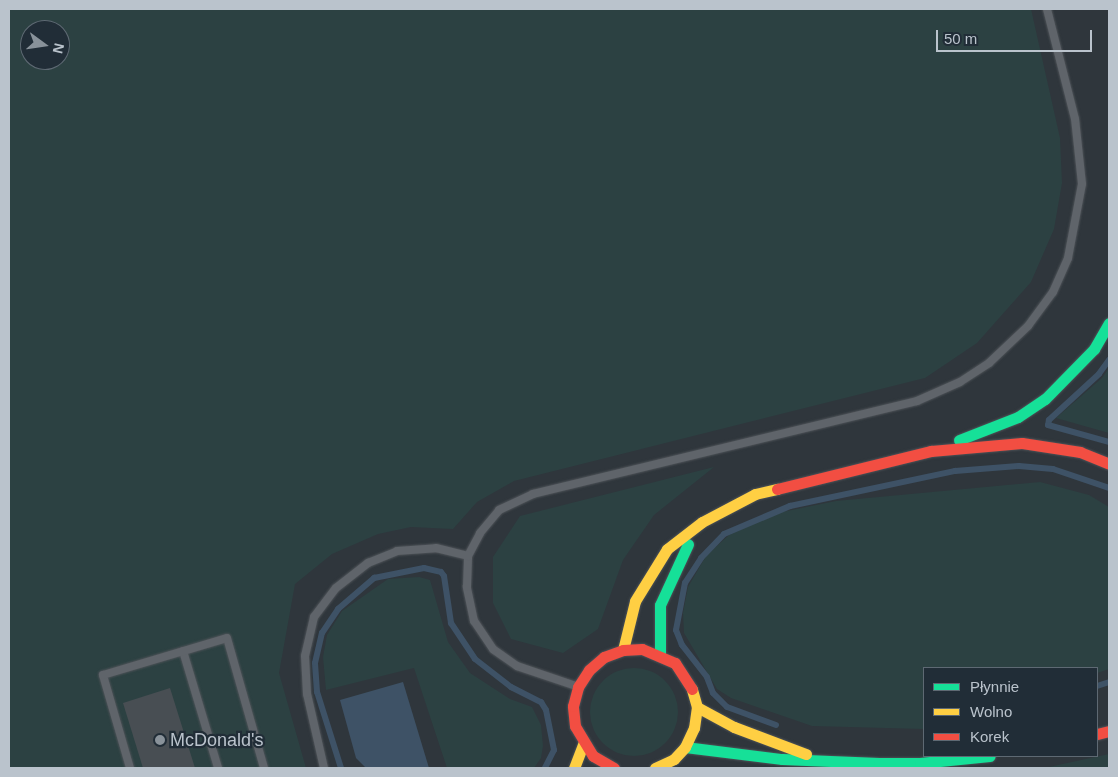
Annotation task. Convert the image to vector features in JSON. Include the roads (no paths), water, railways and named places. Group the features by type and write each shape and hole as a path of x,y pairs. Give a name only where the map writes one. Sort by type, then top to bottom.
{"main road":[{"path":"931,452 1018,417 1045,398 1094,349 1109,323"},
{"path":"623,650 635,601 654,565 668,549 702,522 755,494 931,452 1022,443 1080,452 1109,464"},
{"path":"660,654 658,621 665,590 678,560 702,522"},
{"path":"614,768 593,756 583,744 575,726 573,706 578,687 589,670 604,657 623,650 642,649 660,654 686,675 697,708 694,728 685,747 672,763 655,768"},
{"path":"697,708 734,727 814,758"},
{"path":"574,768 583,744"},
{"path":"685,747 782,758 920,763 980,757"}],"lane":[{"path":"578,687 517,666 493,649 474,621 467,588 468,556 480,534 499,510 533,494 917,400 960,382 989,363 1028,326 1053,292 1068,258 1082,184 1075,119 1047,9"},
{"path":"324,768 307,694 305,656 314,617 336,588 368,563 398,551 436,548 468,556"},
{"path":"130,768 103,675 227,638 264,768"},
{"path":"183,651 218,768"}],"water":[{"path":"403,682 429,768 366,768 356,758 340,700"}],"waterway":[{"path":"1109,360 1099,374 1049,420 1048,425 1109,442"},
{"path":"776,725 727,707 713,693 707,677 682,645 676,630 685,583 701,558 724,534 790,506 955,471 1019,466 1053,469 1109,488"},
{"path":"341,768 317,692 315,663 322,633 338,609 374,578 424,568 441,572 444,576 451,623 475,659 511,687 541,702 546,710 554,750 545,768"},
{"path":"1098,686 1109,682"}],"place":[{"name":"McDonald's","path":"160,740"}]}
